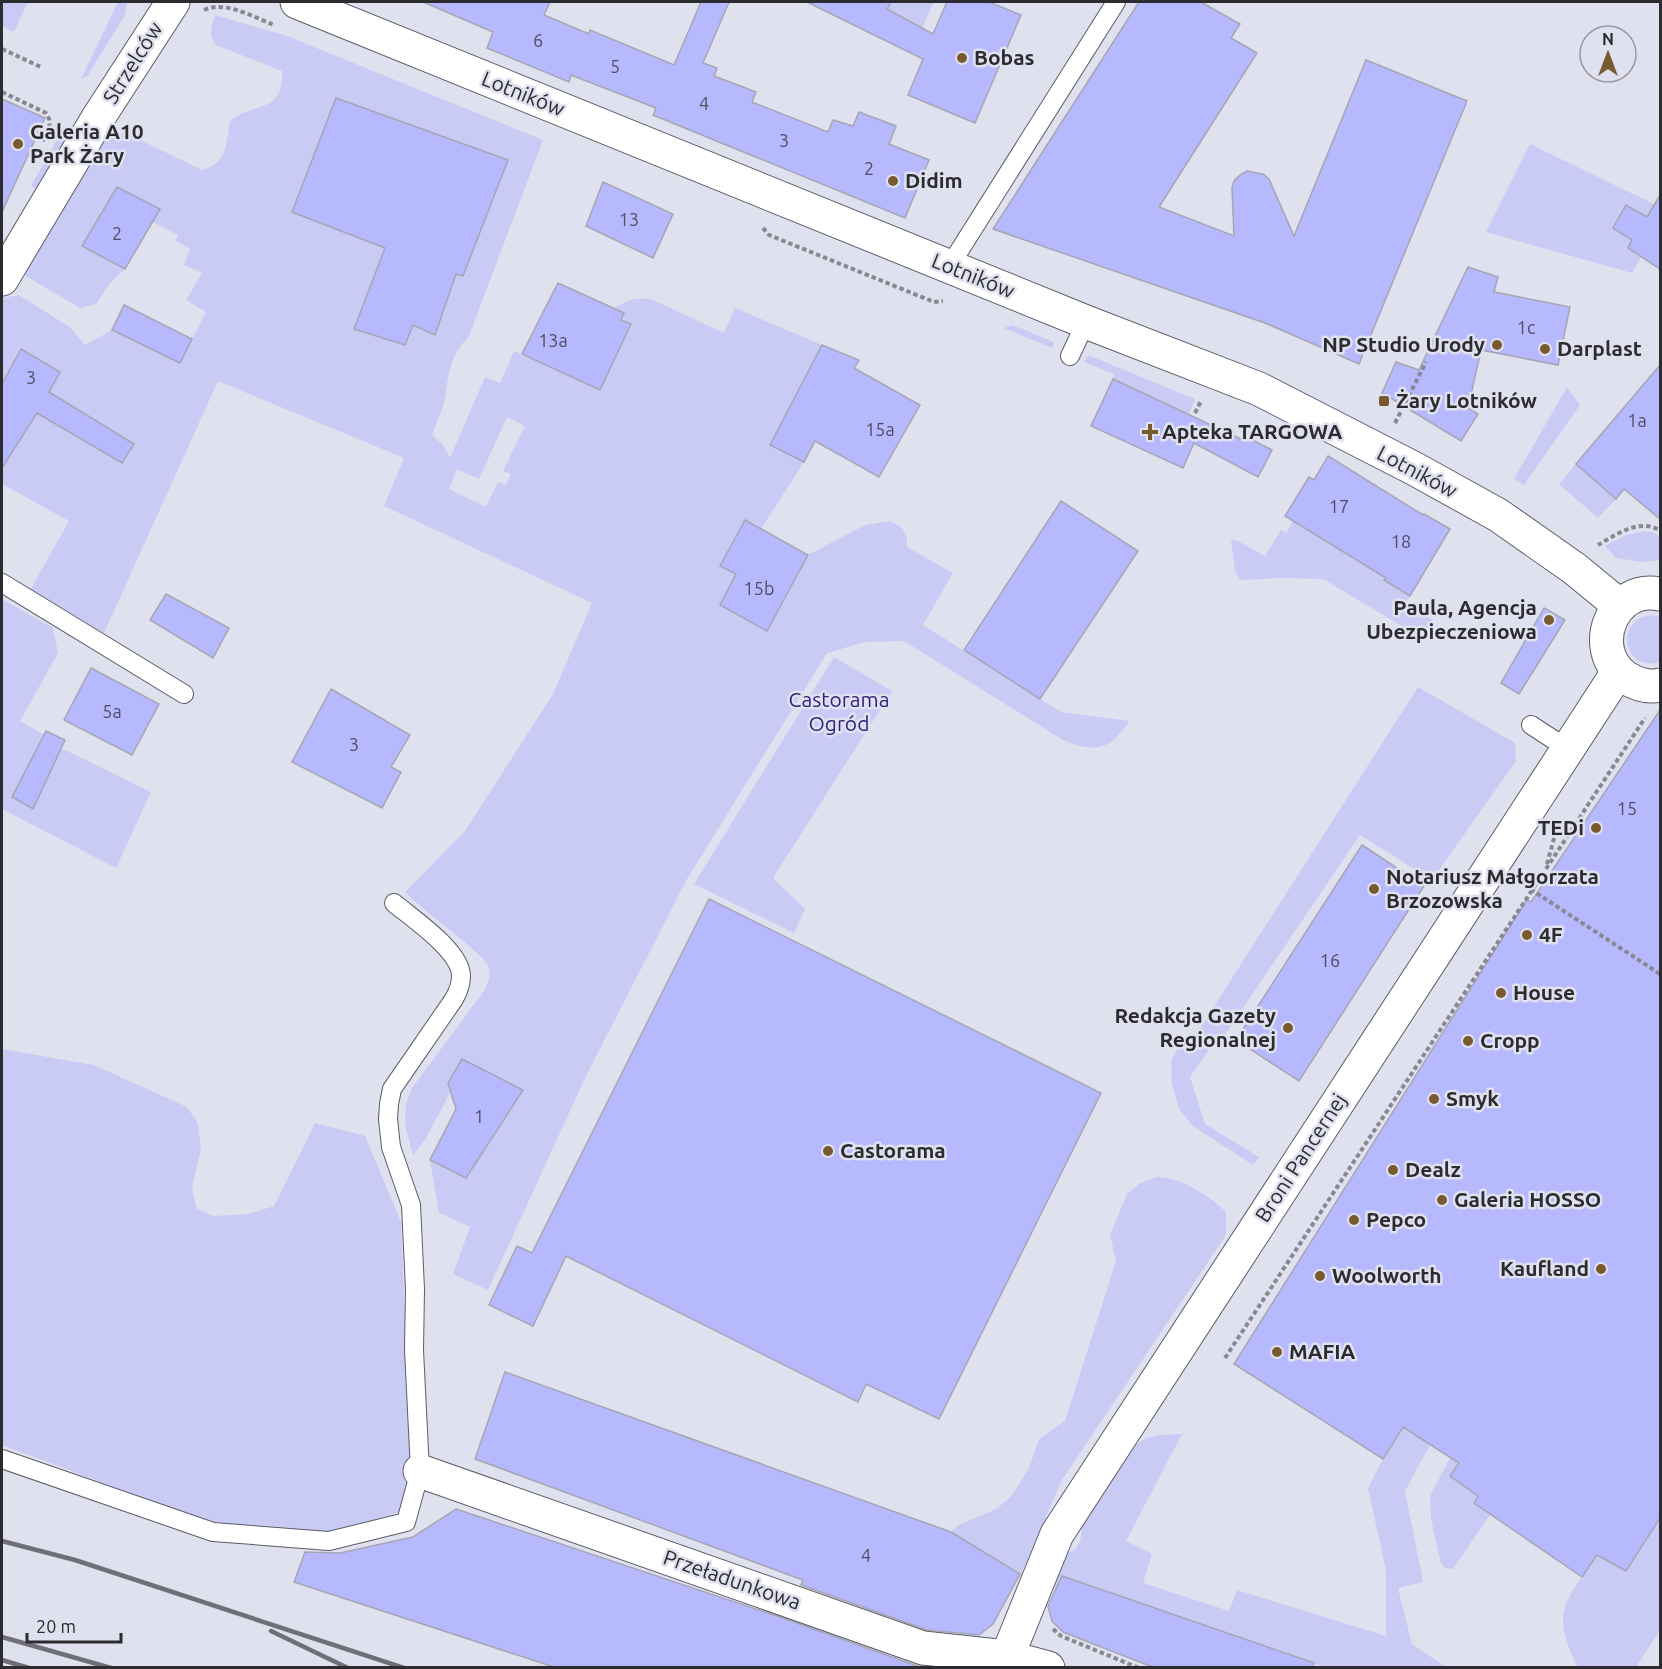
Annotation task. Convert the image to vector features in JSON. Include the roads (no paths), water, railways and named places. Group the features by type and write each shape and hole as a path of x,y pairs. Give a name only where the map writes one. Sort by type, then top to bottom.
{"street":[{"name":"Strzelców","path":"2,279 98,118 173,2"},
{"name":"Lotników","path":"297,2 949,267 1259,389 1415,469 1498,515 1575,569 1620,606"},
{"path":"1660,594 1643,594 1631,598 1620,606 1611,618 1606,632 1606,647 1618,672 1630,681 1643,685 1660,685"},
{"name":"Broni Pancernej","path":"1007,1657 1057,1534 1618,672"},
{"name":"Przeładunkowa","path":"420,1471 923,1648 1007,1657 1048,1668"}],"lane":[{"path":"949,267 1116,2"},
{"path":"1070,356 1086,322"},
{"path":"2,583 184,694"},
{"path":"1531,725 1568,749"},
{"path":"2,1460 213,1532 329,1541 406,1522 420,1471 414,1350 415,1289 411,1205 391,1147 389,1104 392,1089 454,999 461,976 454,955 394,903"}],"railway":[{"path":"2,1541 75,1560 404,1668"},
{"path":"271,1631 348,1668"},
{"path":"2,1637 111,1668"},
{"path":"2,1660 29,1668"}],"place":[{"name":"Bobas","path":"962,58"},
{"name":"Galeria A10 Park Żary","path":"18,144"},
{"name":"Didim","path":"893,181"},
{"name":"NP Studio Urody","path":"1497,345"},
{"name":"Darplast","path":"1545,349"},
{"name":"Żary Lotników","path":"1384,401"},
{"name":"Apteka TARGOWA","path":"1150,432"},
{"name":"Paula, Agencja Ubezpieczeniowa","path":"1549,620"},
{"name":"TEDi","path":"1596,828"},
{"name":"Notariusz Małgorzata Brzozowska","path":"1374,889"},
{"name":"4F","path":"1527,935"},
{"name":"House","path":"1501,993"},
{"name":"Redakcja Gazety Regionalnej","path":"1288,1028"},
{"name":"Cropp","path":"1468,1041"},
{"name":"Smyk","path":"1434,1099"},
{"name":"Castorama","path":"828,1151"},
{"name":"Dealz","path":"1393,1170"},
{"name":"Galeria HOSSO","path":"1442,1200"},
{"name":"Pepco","path":"1354,1220"},
{"name":"Kaufland","path":"1601,1269"},
{"name":"Woolworth","path":"1320,1276"},
{"name":"MAFIA","path":"1277,1352"}],"park label":[{"name":"Castorama Ogród","path":"839,712"}]}
